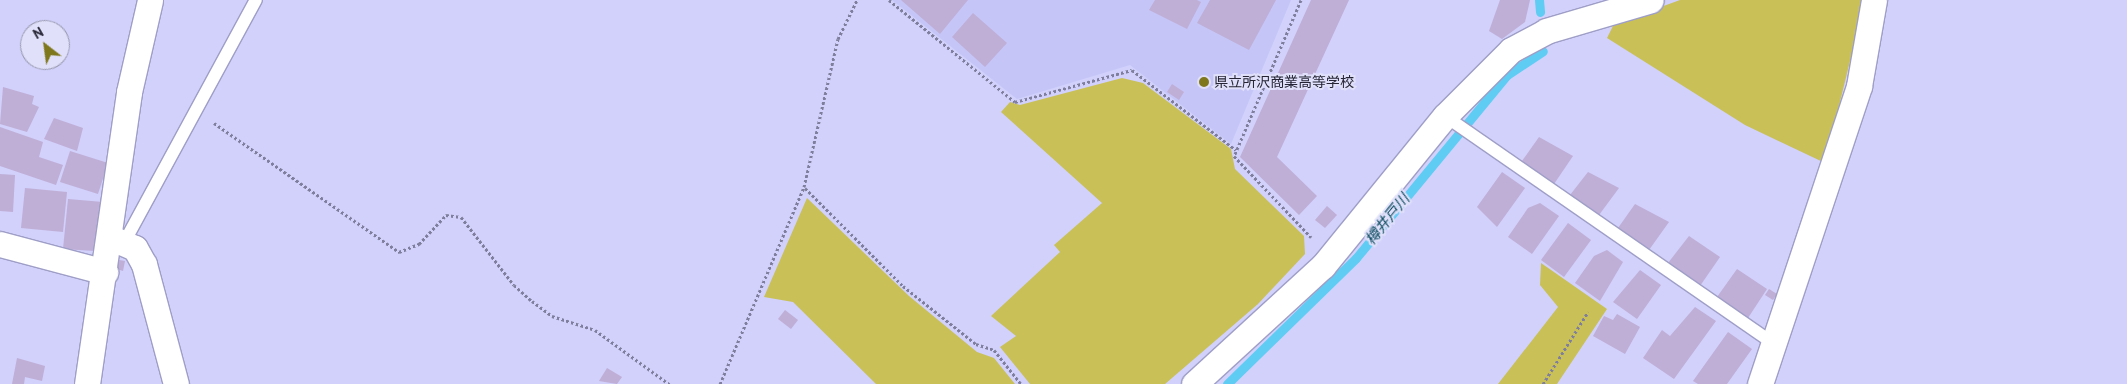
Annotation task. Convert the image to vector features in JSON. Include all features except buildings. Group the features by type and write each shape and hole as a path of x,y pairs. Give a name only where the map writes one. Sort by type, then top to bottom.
{"street":[{"path":"87,384 105,272 117,239 129,92 150,0"},
{"path":"1194,384 1246,341 1330,258 1444,116 1511,50 1546,31 1652,0"},
{"path":"1760,384 1859,86 1874,0"},
{"path":"117,239 144,264 176,384"},
{"path":"0,244 105,272"}],"lane":[{"path":"117,239 197,111 256,0"},
{"path":"1444,116 1774,344"}],"path":[{"path":"720,384 804,187 838,39 857,0"},
{"path":"889,0 1015,102 1132,70 1236,150"},
{"path":"1300,0 1234,156 1330,258"},
{"path":"197,111 399,252 419,244 446,215 461,217 514,285 532,301 552,316 595,330 669,384"},
{"path":"804,187 903,286 976,344 994,350 1021,384"},
{"path":"1543,384 1588,312"}],"shaded area":[{"name":"県立所沢商業高等学校","path":"892,0 1291,0 1231,144 1130,65 1017,99"},
{"path":"1680,0 1865,0 1825,163 1745,125 1607,38 1614,24"},
{"path":"1122,78 1143,83 1231,149 1235,169 1304,236 1305,254 1258,304 1165,384 1030,384 1000,347 1016,336 991,316 1060,252 1054,245 1102,203 1001,112 1010,102 1020,105"},
{"path":"807,198 909,296 977,352 994,358 1015,384 876,384 793,302 764,297"},
{"path":"1541,263 1607,309 1557,384 1498,384 1558,307 1540,285"}],"waterway":[{"name":"樽井戸川","path":"1539,0 1540,12"},
{"name":"樽井戸川","path":"1227,384 1356,258 1507,75 1543,51"}],"place":[{"name":"県立所沢商業高等学校","path":"1204,82"}]}
